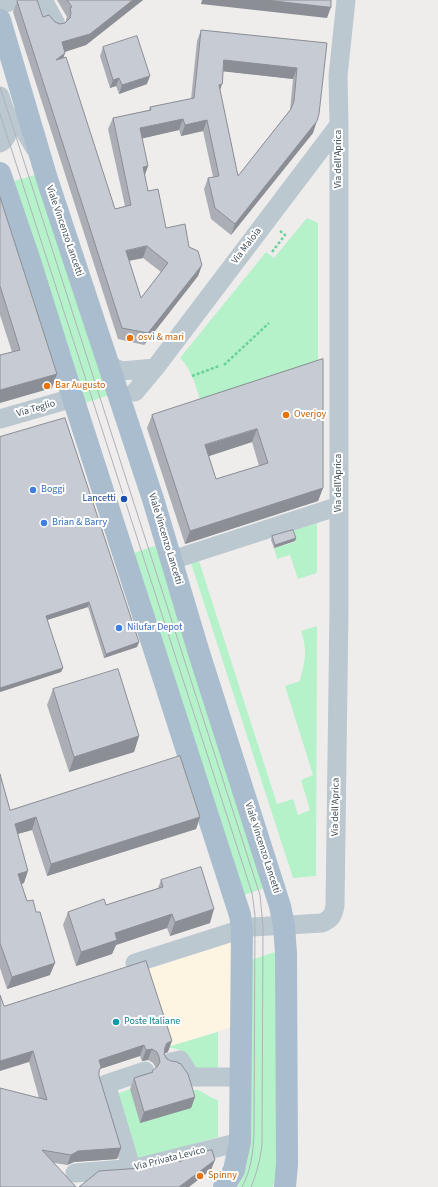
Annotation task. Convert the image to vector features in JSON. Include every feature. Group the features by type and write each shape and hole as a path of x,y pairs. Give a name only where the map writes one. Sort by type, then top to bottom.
{"main road":[{"name":"Viale Vincenzo Lancetti","path":"3,9 40,154 172,560 204,668 280,906 284,926 286,954 287,1156 285,1186"},
{"path":"0,173 30,261 239,910 242,929 240,1142 234,1170 224,1187"}],"street":[{"path":"43,0 56,24"},
{"name":"Via dell'Aprica","path":"284,926 322,923 330,919 333,915 335,906 339,608 338,76 346,0"},
{"name":"Viale Vincenzo Lancetti","path":"3,105 23,128 40,154"},
{"name":"Viale Vincenzo Lancetti","path":"0,142 7,135 9,128 3,105"},
{"name":"Via Maloia","path":"135,392 155,368 339,125"},
{"path":"110,366 122,370 155,368"},
{"name":"Via Teglio","path":"0,419 73,398"},
{"path":"172,560 339,506"},
{"path":"135,963 242,929 252,927 284,926"},
{"path":"171,1062 180,1060 191,1077 241,1077"},
{"path":"128,1157 106,1084 145,1071"},
{"name":"Via Privata Levico","path":"76,1173 136,1168 240,1142"}],"path":[{"path":"272,252 285,235 278,230"},
{"path":"224,365 269,323"},
{"path":"192,376 219,366"}],"shaded area":[{"path":"236,941 234,1026 89,1073 65,996"}],"green space":[{"path":"38,174 112,394 82,404 61,325 14,181"},
{"path":"307,218 318,223 318,372 203,410 192,376 180,358 266,252 274,258"},
{"path":"317,523 317,573 298,579 290,555 277,559 274,548 295,542 292,531"},
{"path":"160,544 267,887 244,895 131,554"},
{"path":"199,561 277,804 293,799 298,815 310,810 301,780 313,775 285,686 300,681 305,656 301,631 317,626 316,876 293,878 191,563"},
{"path":"278,951 277,1171 273,1187 238,1187 247,1163 250,1145 251,960"},
{"path":"218,1032 218,1070 193,1071 190,1060 182,1051 167,1047"},
{"path":"130,1089 199,1090 218,1100 218,1137 136,1160 117,1094"}],"building":[{"path":"37,0 43,17 49,15 55,22 60,24 65,23 70,18 70,8 72,7 67,0 133,0 90,34 62,42 65,53 56,60 66,57 115,209 131,205 113,118 151,110 150,107 194,98 201,30 327,43 317,121 235,224 215,208 208,178 219,176 207,120 185,125 183,119 140,128 148,166 143,167 148,191 158,189 166,228 185,224 189,247 198,251 202,265 148,333 122,328 17,1","holes":["224,60 297,68 294,101 291,109 238,176 219,85 222,84","147,246 168,263 141,298 126,251"]},
{"path":"266,0 331,0 331,7"},
{"path":"137,36 150,76 122,85 119,78 113,80 103,47"},
{"path":"0,197 57,374 0,390 0,355 20,350 0,286"},
{"path":"323,359 323,488 190,531 152,415","holes":["257,429 268,463 216,479 205,445"]},
{"path":"65,418 139,642 106,654 89,602 46,616 63,668 0,688 0,437"},
{"path":"293,530 296,538 275,545 272,536"},
{"path":"118,669 139,736 74,757 53,689"},
{"path":"180,756 200,817 51,864 36,817 15,824 28,871 18,874 27,901 33,900 36,912 40,912 55,963 12,977 0,943 0,774 10,810"},
{"path":"201,867 214,909 175,922 172,914 115,933 117,940 81,952 68,912 104,899 106,905 163,887 161,880"},
{"path":"146,961 172,1041 167,1043 164,1054 167,1059 178,1062 179,1064 180,1063 188,1074 195,1097 144,1112 134,1078 153,1072 152,1071 160,1062 157,1052 152,1049 146,1050 144,1045 99,1060 101,1067 99,1076 121,1148 78,1151 71,1155 42,1150 76,1187 0,1187 0,1088 47,1100 33,1051 0,1061 0,995 4,1006"},
{"path":"212,1150 215,1160 179,1187 79,1187 99,1171 141,1168 177,1159 180,1162 186,1157"}],"tram line":[{"path":"0,87 260,895 263,927 262,1145 258,1166 251,1187"},
{"path":"0,114 252,893 255,915 254,1134 249,1168 242,1187"}],"place":[{"name":"osvi & mari","path":"130,338"},
{"name":"Bar Augusto","path":"47,386"},
{"name":"Overjoy","path":"286,415"},
{"name":"Boggi","path":"33,490"},
{"name":"Lancetti","path":"124,499"},
{"name":"Brian & Barry","path":"44,523"},
{"name":"Nilufar Depot","path":"119,628"},
{"name":"Poste Italiane","path":"116,1022"},
{"name":"Spinny","path":"200,1176"}]}
